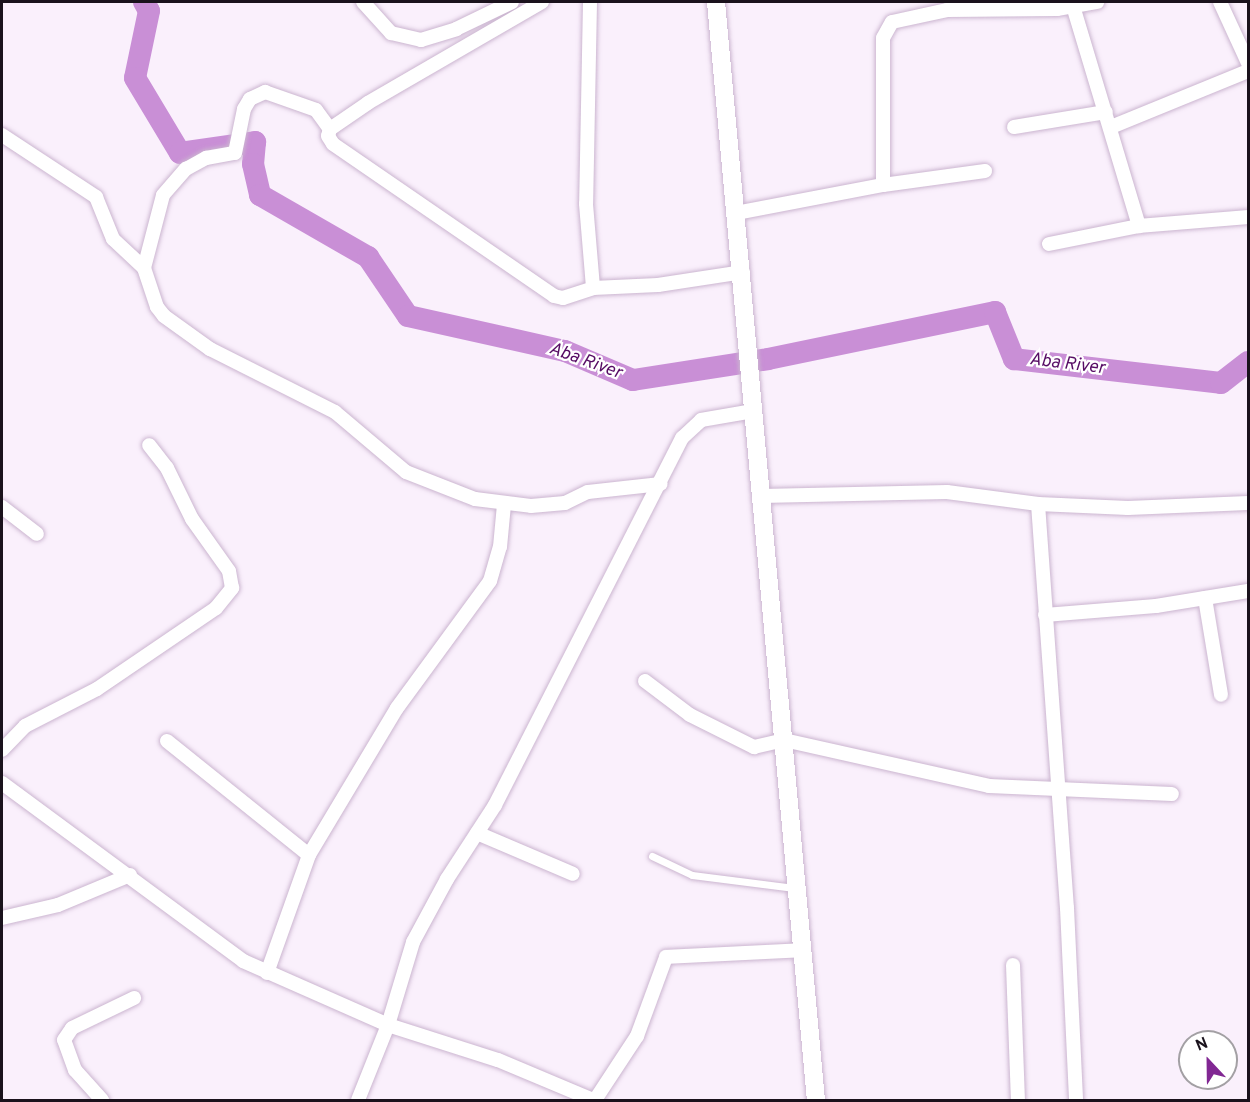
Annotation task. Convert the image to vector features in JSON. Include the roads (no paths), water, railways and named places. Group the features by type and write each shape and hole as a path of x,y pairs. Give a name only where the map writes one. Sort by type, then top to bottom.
{"street":[{"path":"363,2 391,33 421,40 456,29 512,2"},
{"path":"542,2 421,69 330,129 328,136 333,144 540,288 563,298 593,288 658,285 743,272"},
{"path":"590,2 586,204 593,288"},
{"path":"716,2 743,272 753,411 816,1101"},
{"path":"883,185 886,29 903,17 946,6 1073,6 1097,2"},
{"path":"1220,2 1248,63"},
{"path":"1073,6 1111,127 1138,226"},
{"path":"1111,127 1248,71"},
{"path":"144,268 163,195 186,169 206,158 235,153 244,109 250,99 265,92 316,110 330,129"},
{"path":"1014,127 1106,112"},
{"path":"2,135 96,197 114,239 144,268 157,307 164,316 210,349 335,412 406,472 467,496 504,504 556,505 588,492 661,484"},
{"path":"736,213 883,185 985,171"},
{"path":"1049,244 1138,226 1248,217"},
{"path":"358,1101 388,1025 413,942 495,805 690,427 716,417 753,411"},
{"path":"2,750 25,726 97,689 229,596 232,588 229,571 192,519 167,468 150,445"},
{"path":"761,496 947,492 1038,504 1128,508 1248,503"},
{"path":"267,973 309,855 397,708 490,581 500,547 504,504"},
{"path":"1038,504 1067,908 1076,1101"},
{"path":"2,507 37,534"},
{"path":"1045,615 1156,606 1248,591"},
{"path":"1205,598 1221,694"},
{"path":"645,681 690,715 744,744 765,746 784,740 989,786 1057,792 1172,794"},
{"path":"167,741 309,855"},
{"path":"2,783 243,960 267,973 388,1025 498,1060 594,1101 637,1036 666,957 804,950"},
{"path":"477,833 573,874"},
{"path":"2,918 58,905 130,875"},
{"path":"1013,966 1018,1101"},
{"path":"102,1101 75,1070 64,1040 72,1028 134,999"}],"lane":[{"path":"652,856 692,875 798,888"}],"waterway":[{"name":"Aba River","path":"144,2 149,11 135,78 180,153 255,142 253,164 260,195 368,257 408,316 565,351 633,380 768,359 995,312 1014,359 1221,383 1248,362"}]}
